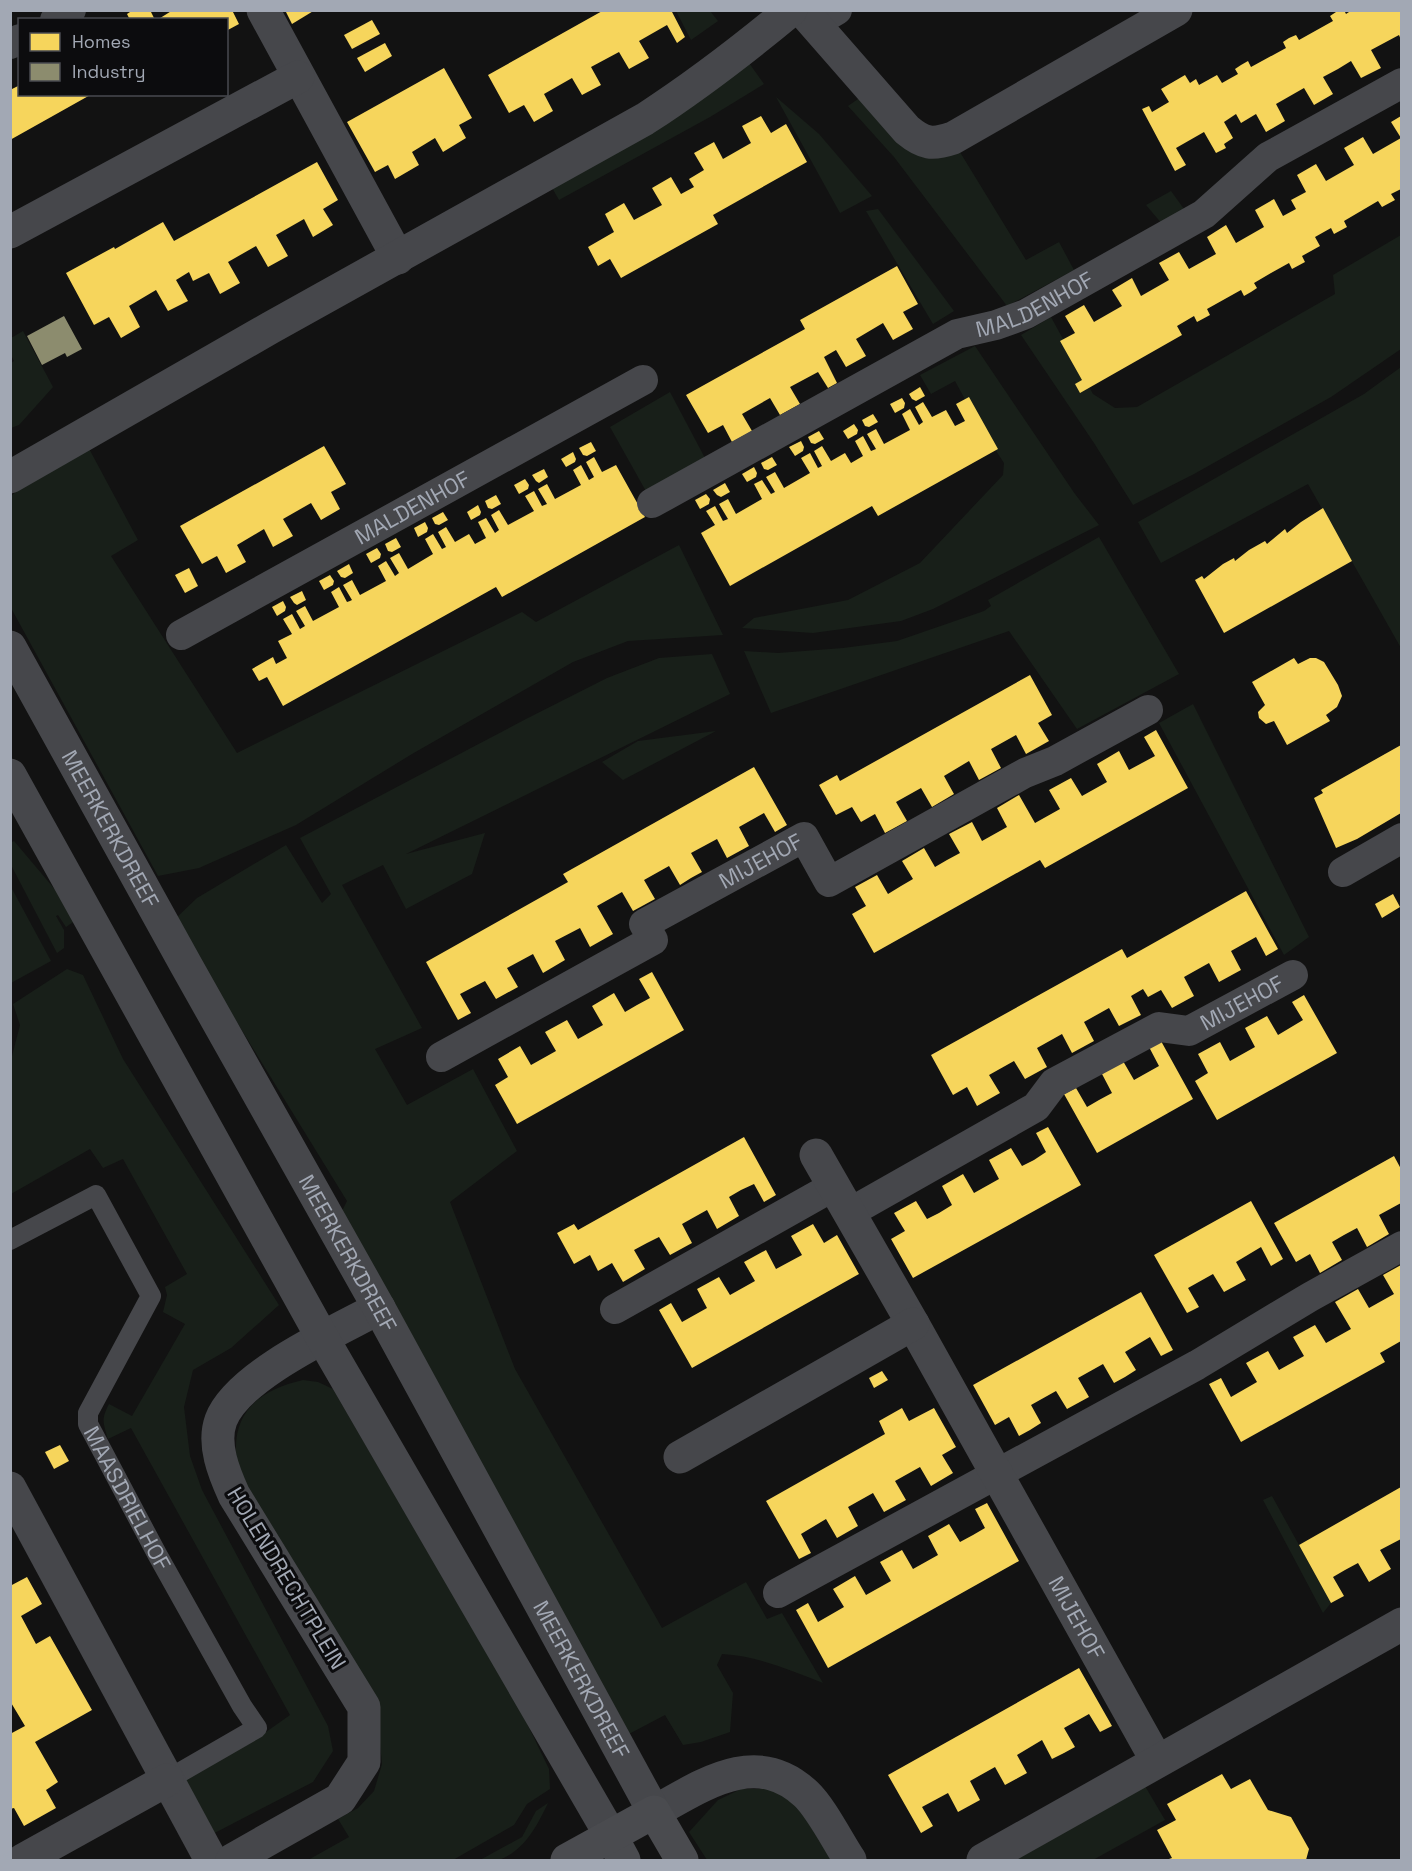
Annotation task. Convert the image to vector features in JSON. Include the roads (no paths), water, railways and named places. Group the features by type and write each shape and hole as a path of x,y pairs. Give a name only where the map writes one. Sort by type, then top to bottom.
{"main road":[{"path":"567,1860 617,1848 654,1812"},
{"name":"MEERKERKDREEF","path":"654,1812 682,1860"}],"street":[{"path":"58,18 71,10"},
{"path":"263,10 398,258"},
{"path":"10,477 270,328 645,119 682,96 758,38 811,14 907,130 916,138 928,143 953,138 1176,10"},
{"path":"10,232 298,76"},
{"name":"MALDENHOF","path":"652,503 957,334 996,325 1026,314 1204,214 1268,157 1401,83"},
{"name":"MALDENHOF","path":"181,635 643,380"},
{"name":"MEERKERKDREEF","path":"10,647 180,955 380,1308 654,1812"},
{"name":"MIJEHOF","path":"441,1058 653,940 644,924 804,837 829,882 1025,773 1055,761 1148,710"},
{"path":"10,775 323,1339 617,1848"},
{"path":"1343,872 1401,838"},
{"name":"MIJEHOF","path":"615,1309 1036,1107 1054,1083 1159,1027 1189,1031 1293,975"},
{"name":"MIJEHOF","path":"816,1155 913,1323 1157,1761"},
{"path":"778,1593 1197,1365 1401,1246"},
{"name":"HOLENDRECHTPLEIN","path":"232,1860 340,1799 364,1762 364,1707 234,1495 223,1470 218,1440 221,1420 236,1397 270,1368 380,1308"},
{"path":"680,1457 913,1323"},
{"path":"10,1488 211,1860"},
{"path":"983,1860 1401,1624"},
{"path":"654,1812 709,1782 741,1771 782,1776 807,1795 850,1860"},
{"name":"MAASDRIELHOF","path":"23,1860 168,1780"}],"lane":[{"name":"MAASDRIELHOF","path":"10,1240 96,1195 151,1296 88,1413 88,1424 157,1554 242,1706 257,1728 168,1780"}]}
